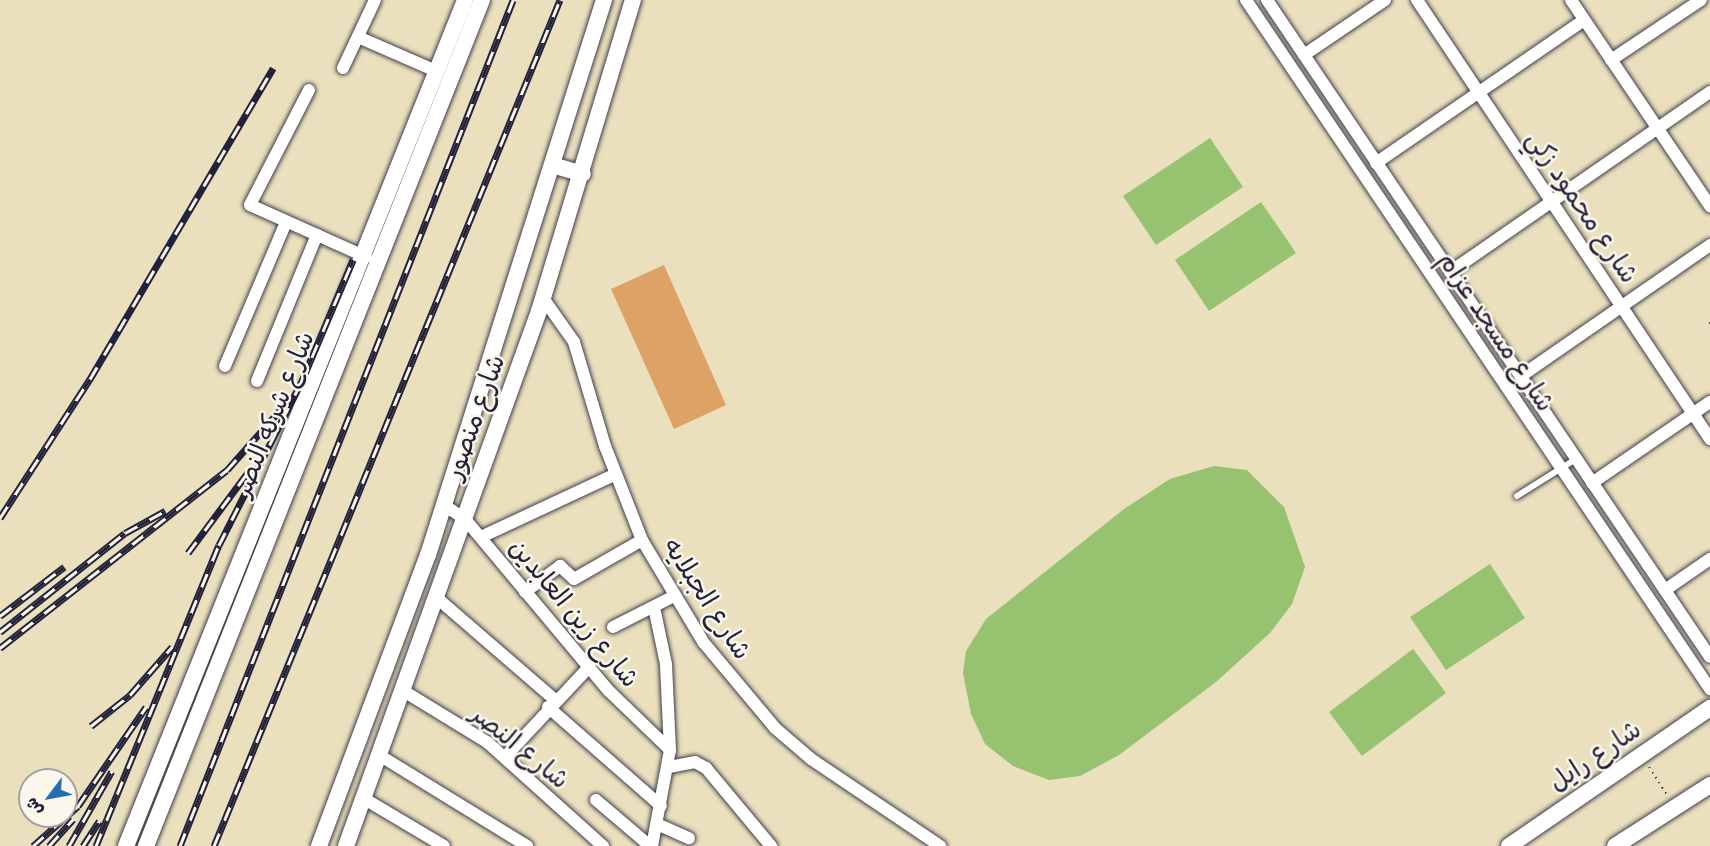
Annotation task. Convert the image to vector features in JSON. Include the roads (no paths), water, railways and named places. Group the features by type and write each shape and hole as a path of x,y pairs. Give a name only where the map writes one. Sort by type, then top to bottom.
{"street":[{"path":"344,68 375,0"},
{"name":"شارع شركه النصر","path":"126,846 366,257 465,0"},
{"name":"شارع شركه النصر","path":"146,846 482,0"},
{"name":"شارع منصور","path":"319,846 444,505 604,0"},
{"name":"شارع منصور","path":"346,846 543,298 583,174 633,0"},
{"name":"شارع مسجد عزام","path":"1246,0 1710,689"},
{"name":"شارع مسجد عزام","path":"1267,0 1710,657"},
{"path":"1304,55 1385,0"},
{"name":"شارع محمود زكي","path":"1417,0 1710,439"},
{"path":"1571,0 1710,206"},
{"path":"1611,60 1701,0"},
{"path":"1376,163 1584,20"},
{"path":"358,37 438,72"},
{"path":"309,90 249,199 252,207 366,257"},
{"path":"1450,272 1710,92"},
{"path":"552,165 583,174"},
{"path":"225,366 286,222"},
{"path":"257,381 317,235"},
{"path":"1521,376 1710,245"},
{"name":"شارع الجبلايه","path":"543,298 574,342 616,474 642,540 674,596 738,687 775,728 844,785 940,846"},
{"path":"1592,483 1710,402"},
{"path":"481,537 616,474"},
{"name":"شارع زين العابدين","path":"444,505 465,519 589,667 670,750"},
{"path":"525,592 560,566 574,579 642,540"},
{"path":"1665,590 1710,559"},
{"path":"613,627 674,596"},
{"path":"437,598 661,806"},
{"path":"596,800 651,846 669,767 670,750 667,680 654,607"},
{"path":"505,757 552,703 589,667"},
{"name":"شارع النصر","path":"402,690 505,757 595,843"},
{"name":"شارع رايل","path":"1509,846 1710,708"},
{"path":"380,755 527,846"},
{"path":"669,767 695,762 706,768 771,846"},
{"path":"1615,846 1710,785"},
{"path":"363,798 444,846"},
{"path":"657,824 689,838"}],"lane":[{"path":"1517,496 1576,459"}],"railway":[{"path":"180,846 513,0"},
{"path":"214,846 560,0"},
{"path":"0,518 90,379 273,68"},
{"path":"96,846 219,545 301,383 353,260"},
{"path":"0,648 227,470 282,408"},
{"path":"188,553 249,471"},
{"path":"0,632 125,533 165,511"},
{"path":"0,616 64,567"},
{"path":"91,726 130,695 172,647"},
{"path":"33,846 78,806 146,707"},
{"path":"69,846 112,771"},
{"path":"83,846 99,821"},
{"path":"49,846 65,828"}]}
